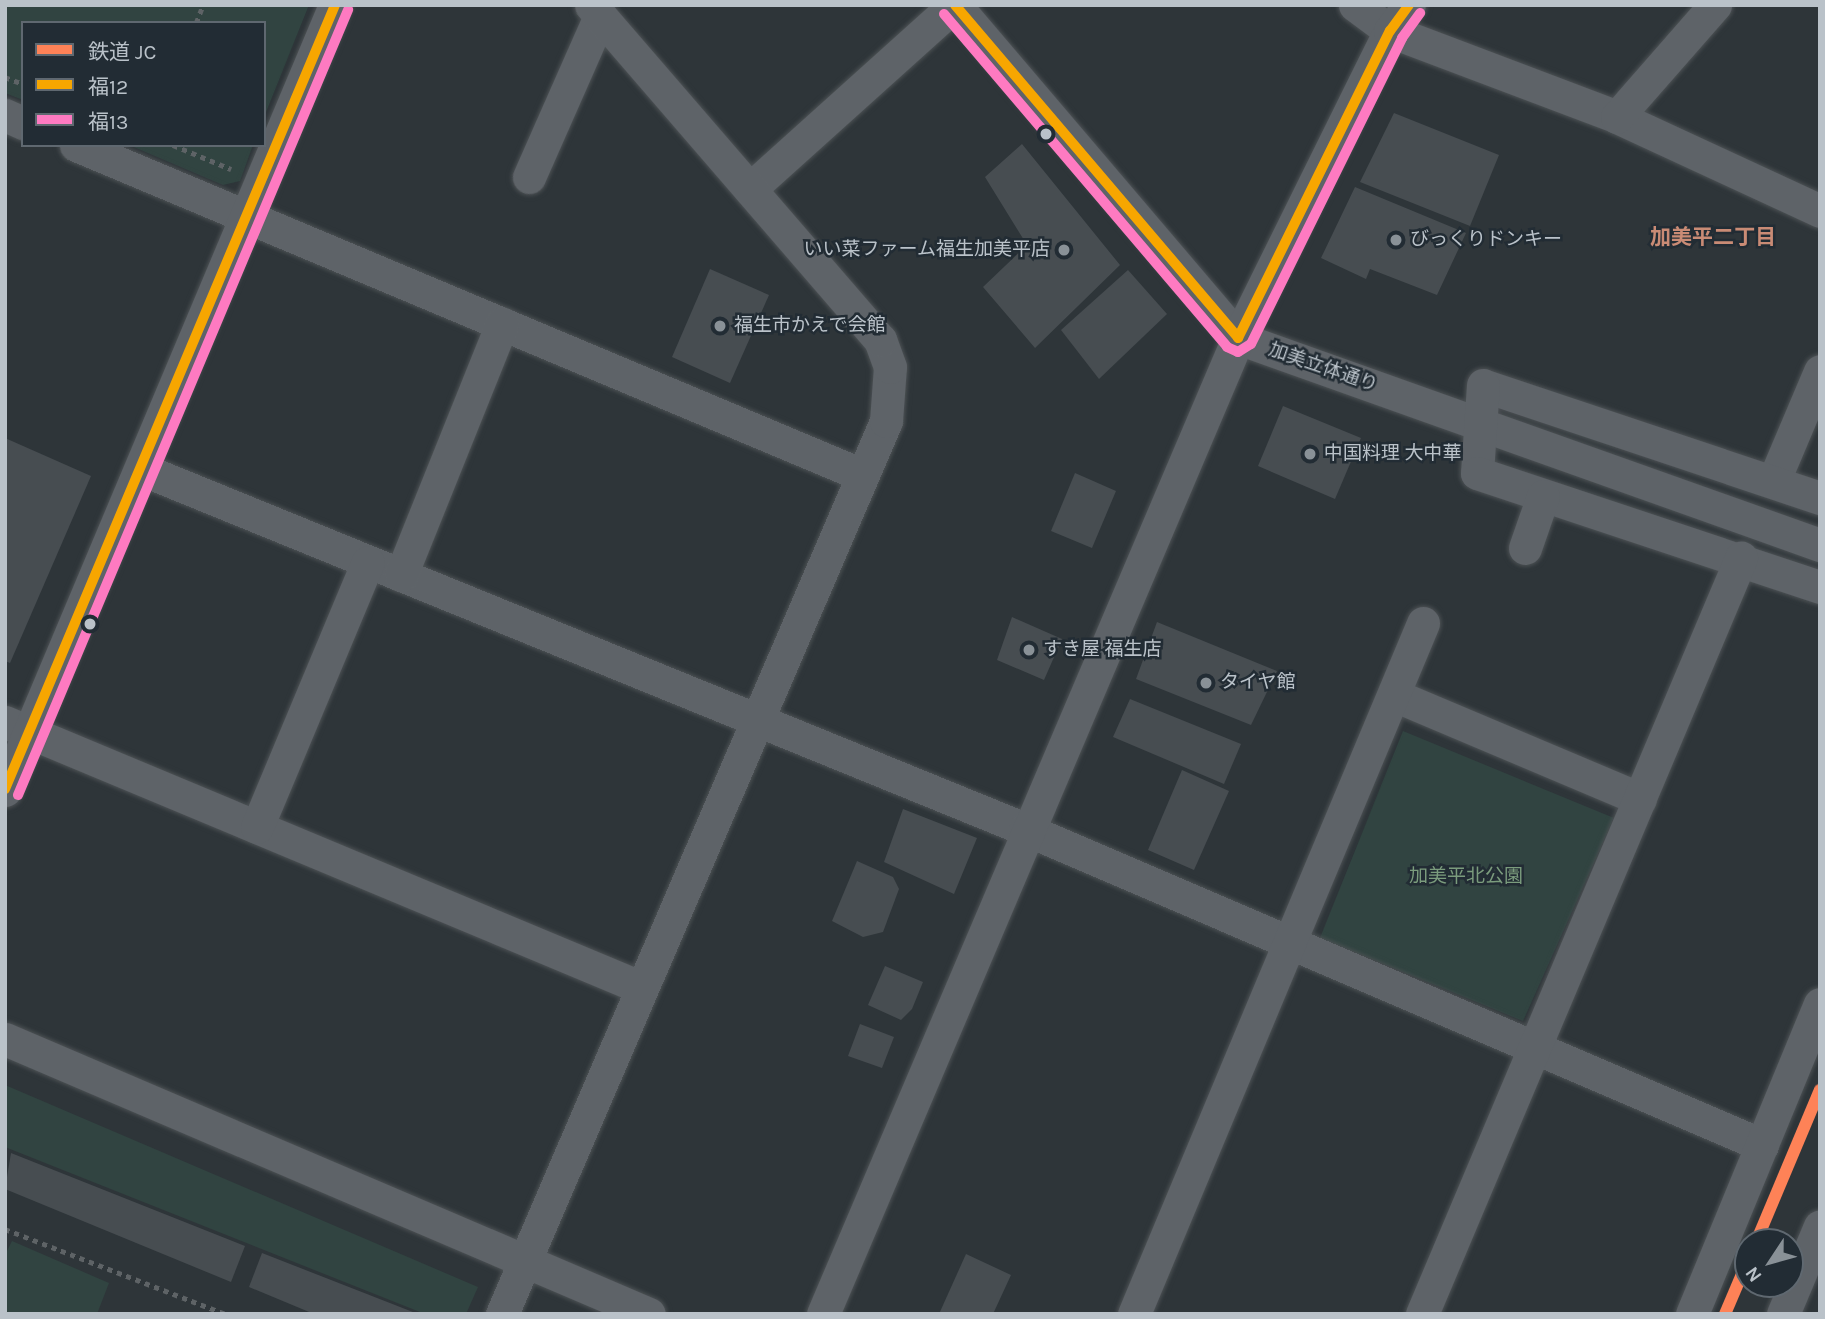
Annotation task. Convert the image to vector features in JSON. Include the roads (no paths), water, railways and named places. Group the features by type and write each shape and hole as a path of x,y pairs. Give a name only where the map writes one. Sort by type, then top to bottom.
{"street":[{"path":"5,790 18,727 141,469 335,5"},
{"path":"751,189 954,5 1237,338"},
{"path":"1355,5 1399,18 1820,211"},
{"path":"1617,117 1715,5"},
{"path":"502,1314 860,474 886,421 890,367 880,341 596,10 529,177"},
{"path":"823,1314 1025,829 1237,338 1399,18"},
{"path":"81,147 860,474"},
{"path":"401,575 502,324"},
{"name":"加美立体通り","path":"1237,338 1820,545"},
{"path":"1774,480 1820,371"},
{"path":"1820,498 1774,480 1483,385 1477,473 1741,558 1820,587"},
{"path":"141,469 1025,829 1762,1145"},
{"path":"1525,548 1543,495"},
{"path":"1422,1314 1741,558"},
{"path":"257,827 368,562"},
{"path":"1134,1314 1423,623"},
{"path":"1394,695 1640,799"},
{"path":"18,727 640,987"},
{"path":"1692,1314 1820,1004"},
{"path":"5,1039 649,1314"},
{"path":"1783,1314 1817,1241"}],"rail line":[{"name":"JC","path":"1762,1228 1820,1090"},
{"name":"JC","path":"1725,1314 1734,1293"}],"place":[{"name":"びっくりドンキー","path":"1396,240"},
{"name":"いい菜ファーム福生加美平店","path":"1064,250"},
{"name":"福生市かえで会館","path":"720,326"},
{"name":"中国料理 大中華","path":"1310,454"},
{"name":"すき屋 福生店","path":"1029,650"},
{"name":"タイヤ館","path":"1206,683"}],"district":[{"name":"加美平二丁目","path":"1713,237"}],"park label":[{"name":"加美平北公園","path":"1466,877"}]}
